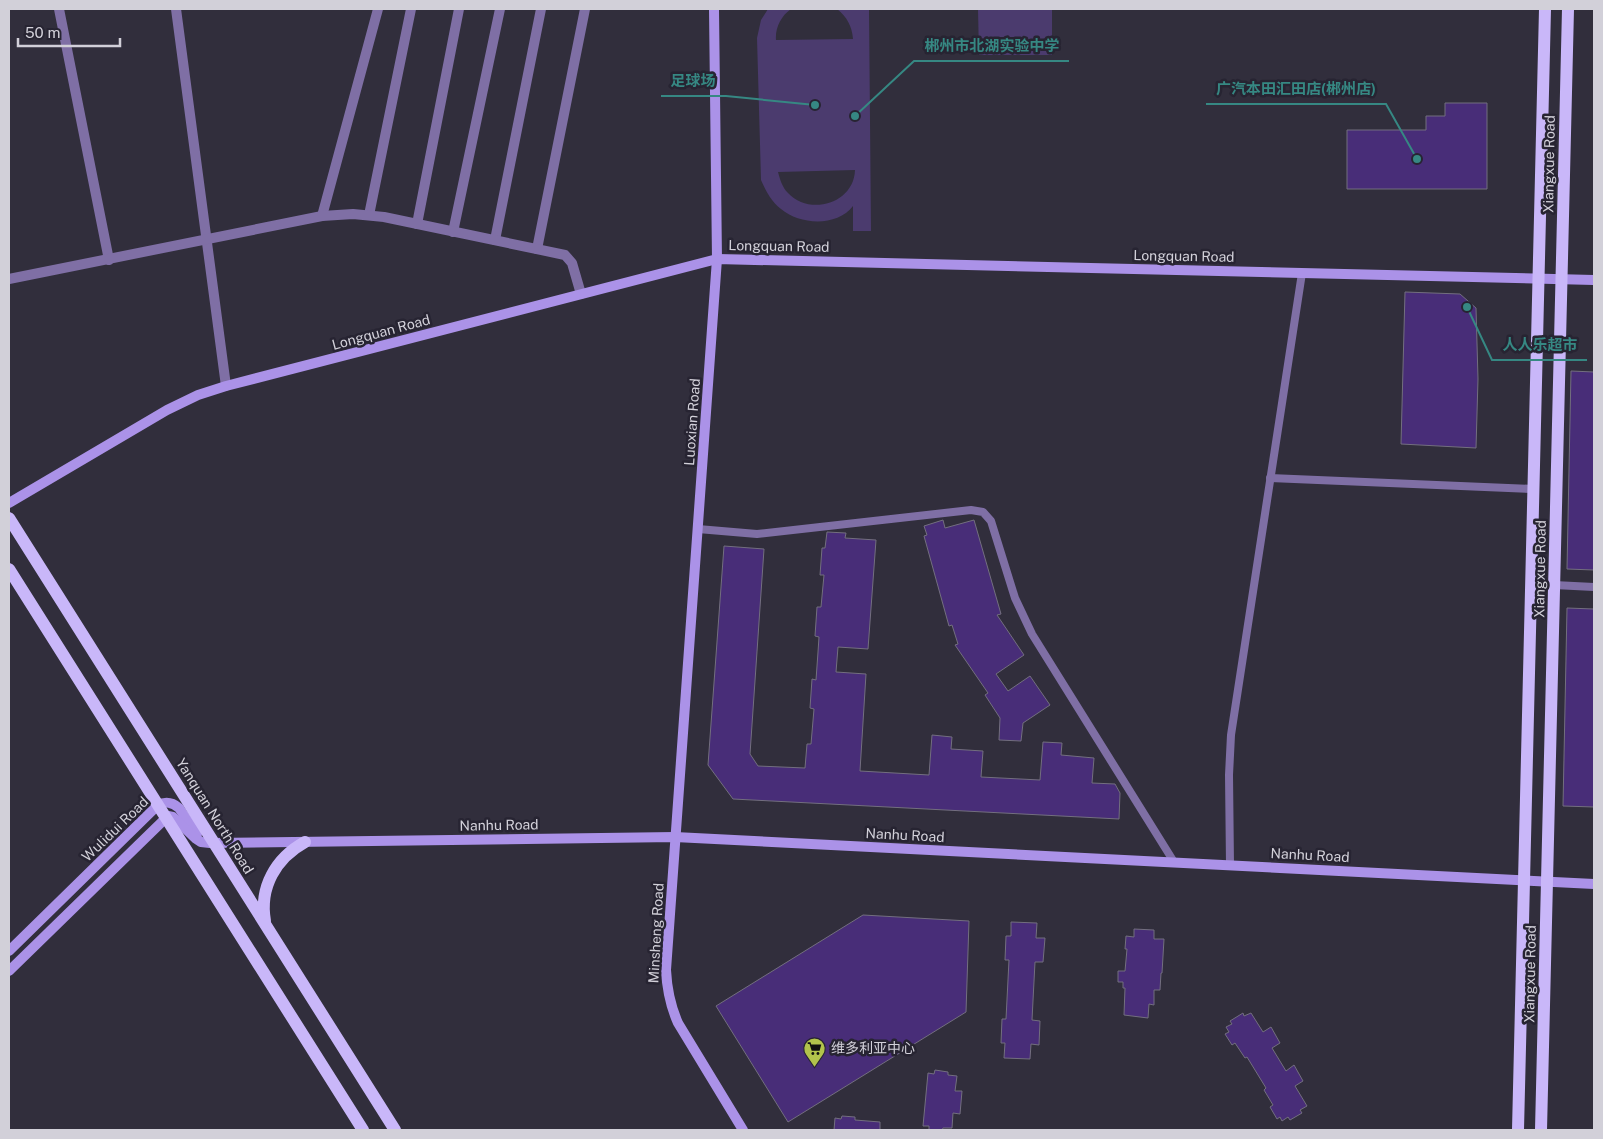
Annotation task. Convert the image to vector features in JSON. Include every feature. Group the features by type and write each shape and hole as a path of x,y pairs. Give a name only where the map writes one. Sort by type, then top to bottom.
{"main road":[{"name":"Luoxian Road","path":"675,837 717,258 714,9"},
{"name":"Xiangxue Road","path":"1518,1130 1545,9"},
{"name":"Xiangxue Road","path":"1541,1130 1568,9"},
{"name":"Longquan Road","path":"9,503 167,410 198,395 226,386 717,258 1594,280"},
{"name":"Yanquan North Road","path":"9,518 395,1130"},
{"path":"9,569 363,1130"},
{"name":"Wulidui Road","path":"9,951 158,805 167,802 175,805 202,841 214,843"},
{"name":"Wulidui Road","path":"9,972 165,817 172,817 198,840 205,843 214,843"},
{"name":"Nanhu Road","path":"214,843 675,837 1547,880 1594,884"},
{"name":"Minsheng Road","path":"675,837 666,970 667,991 671,1008 678,1024 743,1130"},
{"path":"266,926 264,903 273,870 287,854 305,842"}],"street":[{"path":"60,9 109,260"},
{"path":"176,9 226,386"},
{"path":"322,216 378,9"},
{"path":"368,215 411,9"},
{"path":"416,224 459,9"},
{"path":"453,232 500,9"},
{"path":"495,240 541,9"},
{"path":"537,249 585,9"},
{"path":"9,279 322,216 353,214 416,224 562,254 568,257 572,263 581,294"}],"lane":[{"path":"1230,865 1229,775 1231,735 1302,273"},
{"path":"1270,478 1533,489"},
{"path":"698,529 757,534 971,510 983,512 991,521 1012,590 1032,634 1174,862"},
{"path":"1554,585 1594,586"}],"shaded area":[{"path":"768,9 791,9 779,23 776,40 853,39 848,22 837,9 869,9 871,231 853,231 853,206 838,218 808,221 789,214 777,206 765,188 761,180 757,38 761,20","holes":["855,170 853,182 847,191 829,203 807,204 797,200 788,193 783,186 778,172"]},
{"path":"978,9 1052,9 1052,55 979,55"}],"building":[{"path":"1445,103 1487,103 1487,189 1347,189 1347,130 1426,130 1426,116 1445,116"},
{"path":"1405,292 1460,294 1476,308 1478,379 1476,448 1401,444"},
{"path":"1571,371 1594,372 1594,570 1567,569"},
{"path":"943,520 945,528 974,520 1001,614 997,615 1024,655 996,674 1008,691 1030,676 1050,705 1023,723 1021,741 999,740 1000,718 985,695 988,693 955,645 958,644 952,625 949,626 924,536 927,535 924,526"},
{"path":"827,532 846,533 845,538 876,540 868,649 838,647 836,672 866,674 860,771 929,775 932,735 952,737 951,749 983,751 981,777 1040,780 1043,742 1062,743 1061,755 1094,758 1092,783 1115,784 1120,793 1119,819 733,799 708,765 724,546 764,549 750,754 758,766 805,768 807,744 811,744 814,709 810,708 812,679 816,680 819,637 815,636 817,607 821,607 824,575 820,575 822,548 825,548"},
{"path":"1567,608 1594,609 1594,807 1563,806"},
{"name":"维多利亚中心","path":"863,915 969,921 966,1012 788,1122 716,1006"},
{"path":"1011,922 1037,923 1036,938 1045,938 1043,962 1035,962 1032,1020 1040,1021 1039,1045 1031,1044 1030,1059 1004,1058 1005,1043 1001,1043 1002,1019 1006,1019 1009,960 1005,960 1006,936 1011,936"},
{"path":"1134,929 1154,930 1154,939 1164,939 1160,990 1154,990 1154,1005 1149,1004 1148,1018 1124,1015 1125,988 1123,988 1123,982 1118,982 1118,971 1125,971 1126,936 1134,937"},
{"path":"1243,1013 1244,1016 1251,1013 1263,1032 1271,1027 1280,1043 1272,1048 1286,1071 1294,1065 1303,1081 1295,1086 1307,1106 1300,1110 1302,1113 1290,1120 1288,1117 1282,1121 1280,1117 1277,1119 1270,1107 1273,1105 1264,1090 1266,1088 1247,1057 1245,1058 1235,1043 1232,1045 1225,1034 1229,1032 1226,1027 1232,1024 1230,1021"},
{"path":"935,1070 957,1076 955,1091 962,1091 960,1114 953,1113 952,1128 929,1130 929,1126 923,1126 928,1073 934,1074"},
{"path":"842,1116 855,1117 855,1120 880,1122 880,1130 834,1130 835,1118 841,1119"}],"place":[{"name":"足球场","path":"815,105"},
{"name":"郴州市北湖实验中学","path":"855,116"},
{"name":"广汽本田汇田店(郴州店)","path":"1417,159"},
{"name":"人人乐超市","path":"1467,307"},
{"name":"维多利亚中心","path":"815,1067"}]}
